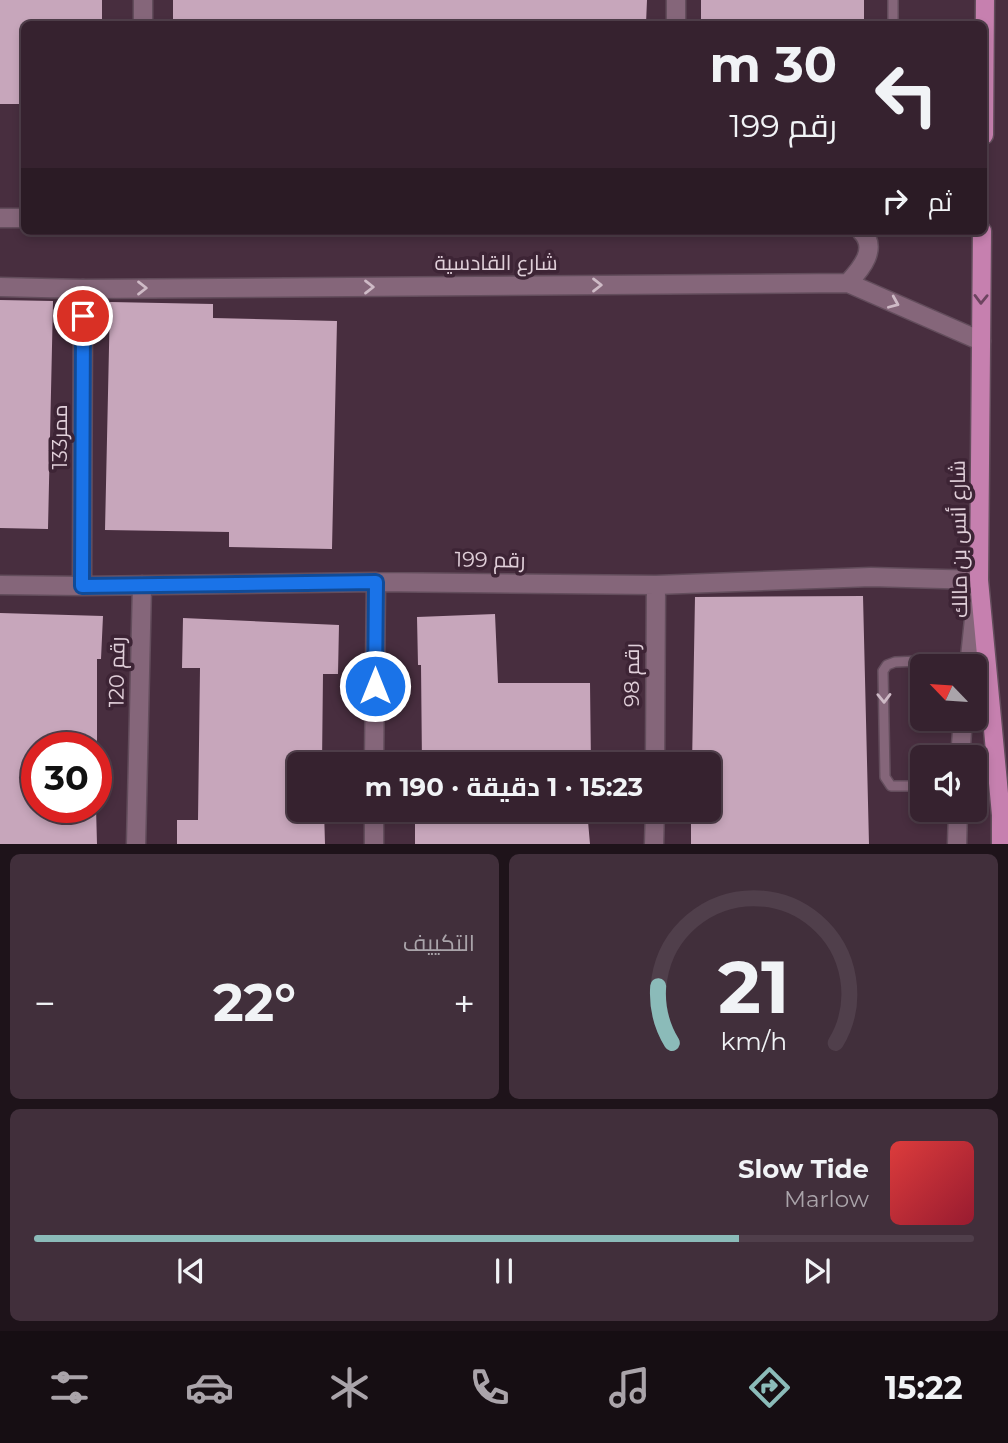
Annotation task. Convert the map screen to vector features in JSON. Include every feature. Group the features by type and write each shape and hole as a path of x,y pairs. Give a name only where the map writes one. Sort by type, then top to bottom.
{"main road":[{"path":"985,0 985,21"},
{"name":"شارع أنس بن مالك","path":"982,235 979,580 1001,815 1001,844"}],"street":[{"path":"143,0 143,21"},
{"path":"676,0 676,21"},
{"path":"0,218 21,218"},
{"path":"848,283 863,268 869,251 865,235"},
{"name":"شارع القادسية","path":"0,287 83,289 848,283 981,341"},
{"name":"ممر133","path":"82,586 83,289"},
{"name":"رقم 199","path":"0,584 82,586 376,582 656,585 871,577 979,580"},
{"path":"971,654 979,580"},
{"path":"374,752 376,582"},
{"name":"رقم 120","path":"136,844 142,585"},
{"name":"رقم 98","path":"655,752 656,585"},
{"path":"374,822 374,844"},
{"path":"654,822 654,844"},
{"path":"957,844 958,822"}],"lane":[{"path":"893,0 893,21"},
{"path":"910,662 895,662 887,665 883,671 885,777 891,786 910,786"}],"building":[{"path":"0,0 102,0 102,21 21,21 21,104 0,104"},
{"path":"173,0 647,0 646,21 173,21"},
{"path":"701,0 864,0 864,21 701,21"},
{"path":"0,300 53,301 48,529 0,528"},
{"path":"110,302 213,304 213,318 337,321 332,549 229,547 229,532 105,530"},
{"path":"863,596 869,844 691,844 691,822 721,822 721,752 692,752 695,597"},
{"path":"0,613 103,616 101,659 97,659 97,732 21,732 21,823 96,823 97,844 0,844"},
{"path":"495,614 498,683 590,683 591,752 422,752 421,665 418,665 417,617"},
{"path":"183,618 339,625 338,674 323,674 322,752 287,752 287,822 324,822 325,844 177,844 177,820 198,820 200,668 182,668"},
{"path":"415,822 588,822 590,844 415,844"}],"route":[{"path":"83,316 82,586 376,582 375,686"}]}
